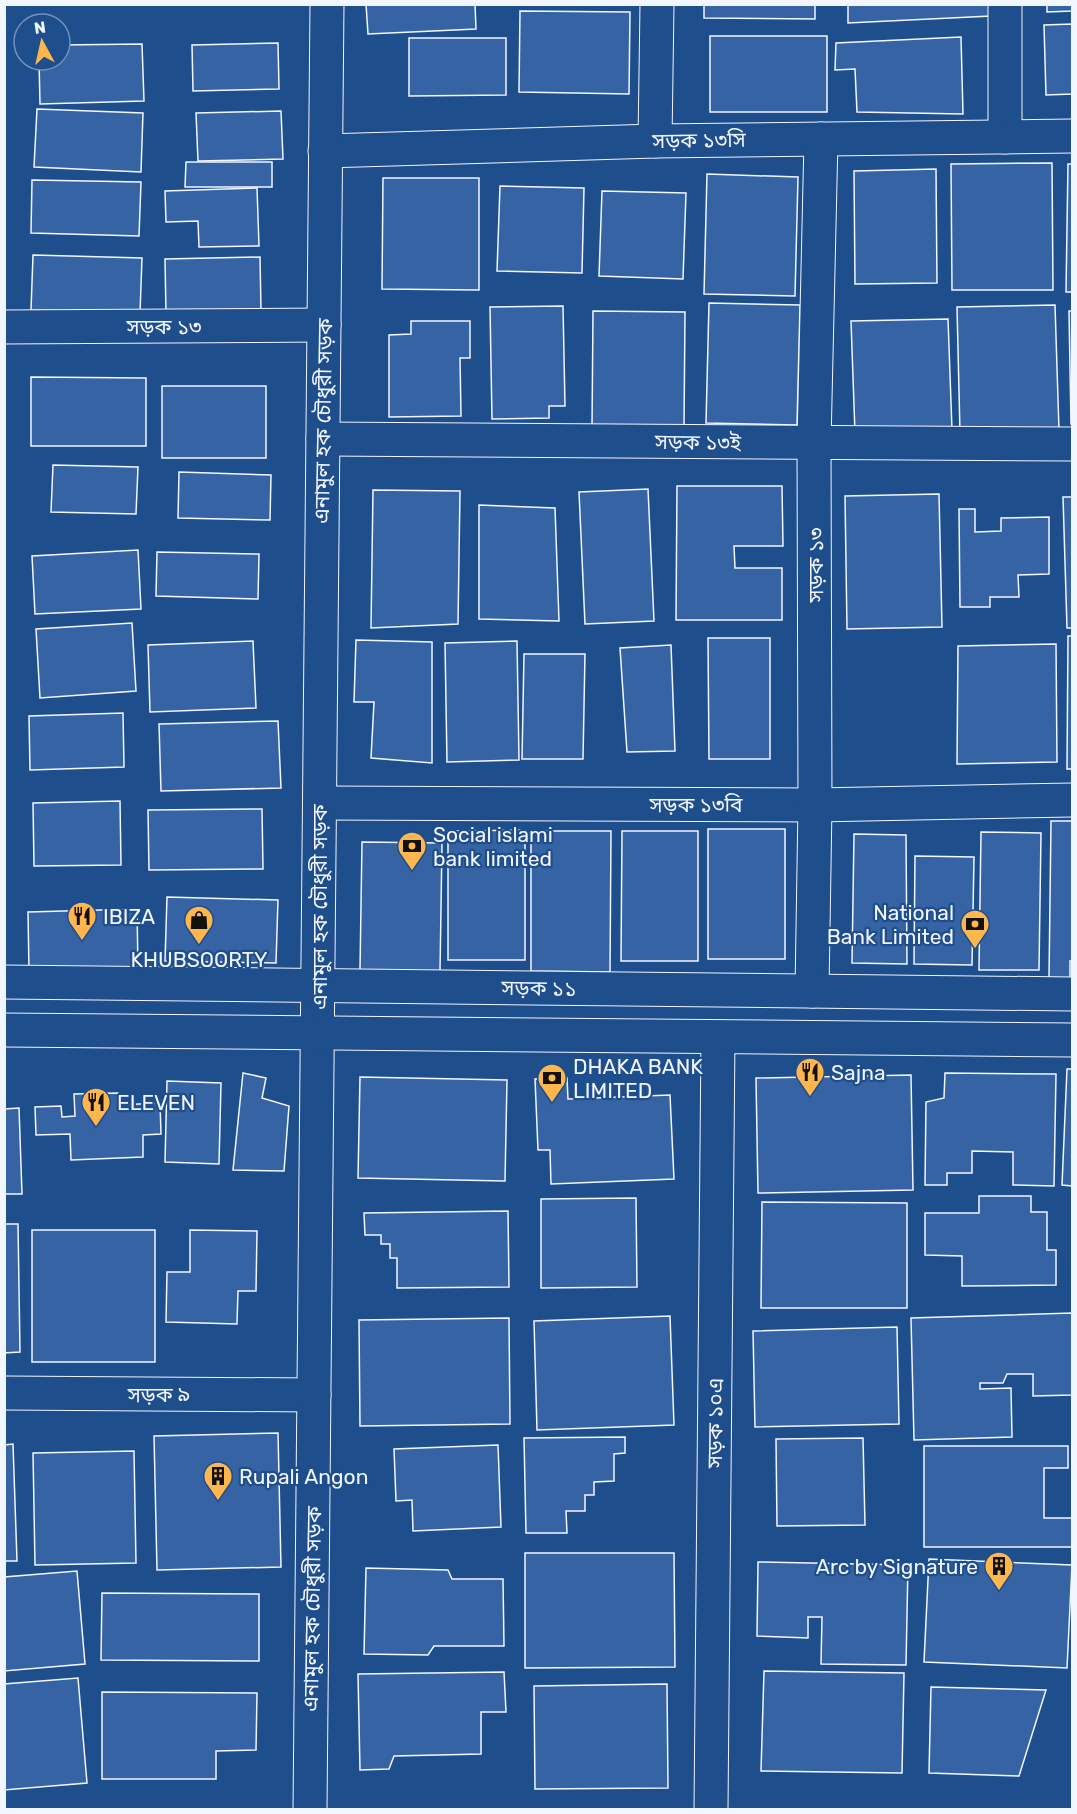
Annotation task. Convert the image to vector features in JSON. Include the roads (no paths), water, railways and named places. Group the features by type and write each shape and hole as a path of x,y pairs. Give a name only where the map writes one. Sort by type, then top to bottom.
{"street":[{"name":"এনামুল হক চৌধুরী সড়ক","path":"310,1809 327,4"},
{"path":"655,141 657,4"},
{"path":"1005,4 1005,137"},
{"name":"সড়ক ১৩সি","path":"326,151 655,141 1072,136"},
{"name":"সড়ক ১৩","path":"812,991 816,805 814,443 821,139"},
{"name":"সড়ক ১৩","path":"4,327 324,325"},
{"name":"সড়ক ১৩ই","path":"323,439 1072,444"},
{"name":"সড়ক ১৩বি","path":"320,803 816,805 1072,801"},
{"name":"সড়ক ১১","path":"4,982 1072,994"},
{"path":"4,1030 1072,1040"},
{"name":"সড়ক ১০এ","path":"711,1809 718,1037"},
{"name":"সড়ক ৯","path":"4,1393 314,1395"}],"place":[{"name":"Social islami bank limited","path":"412,872"},
{"name":"IBIZA","path":"82,942"},
{"name":"KHUBSOORTY","path":"199,946"},
{"name":"National Bank Limited","path":"975,950"},
{"name":"Sajna","path":"810,1098"},
{"name":"DHAKA BANK LIMITED","path":"552,1104"},
{"name":"ELEVEN","path":"96,1128"},
{"name":"Rupali Angon","path":"218,1502"},
{"name":"Arc by Signature","path":"999,1592"}]}
